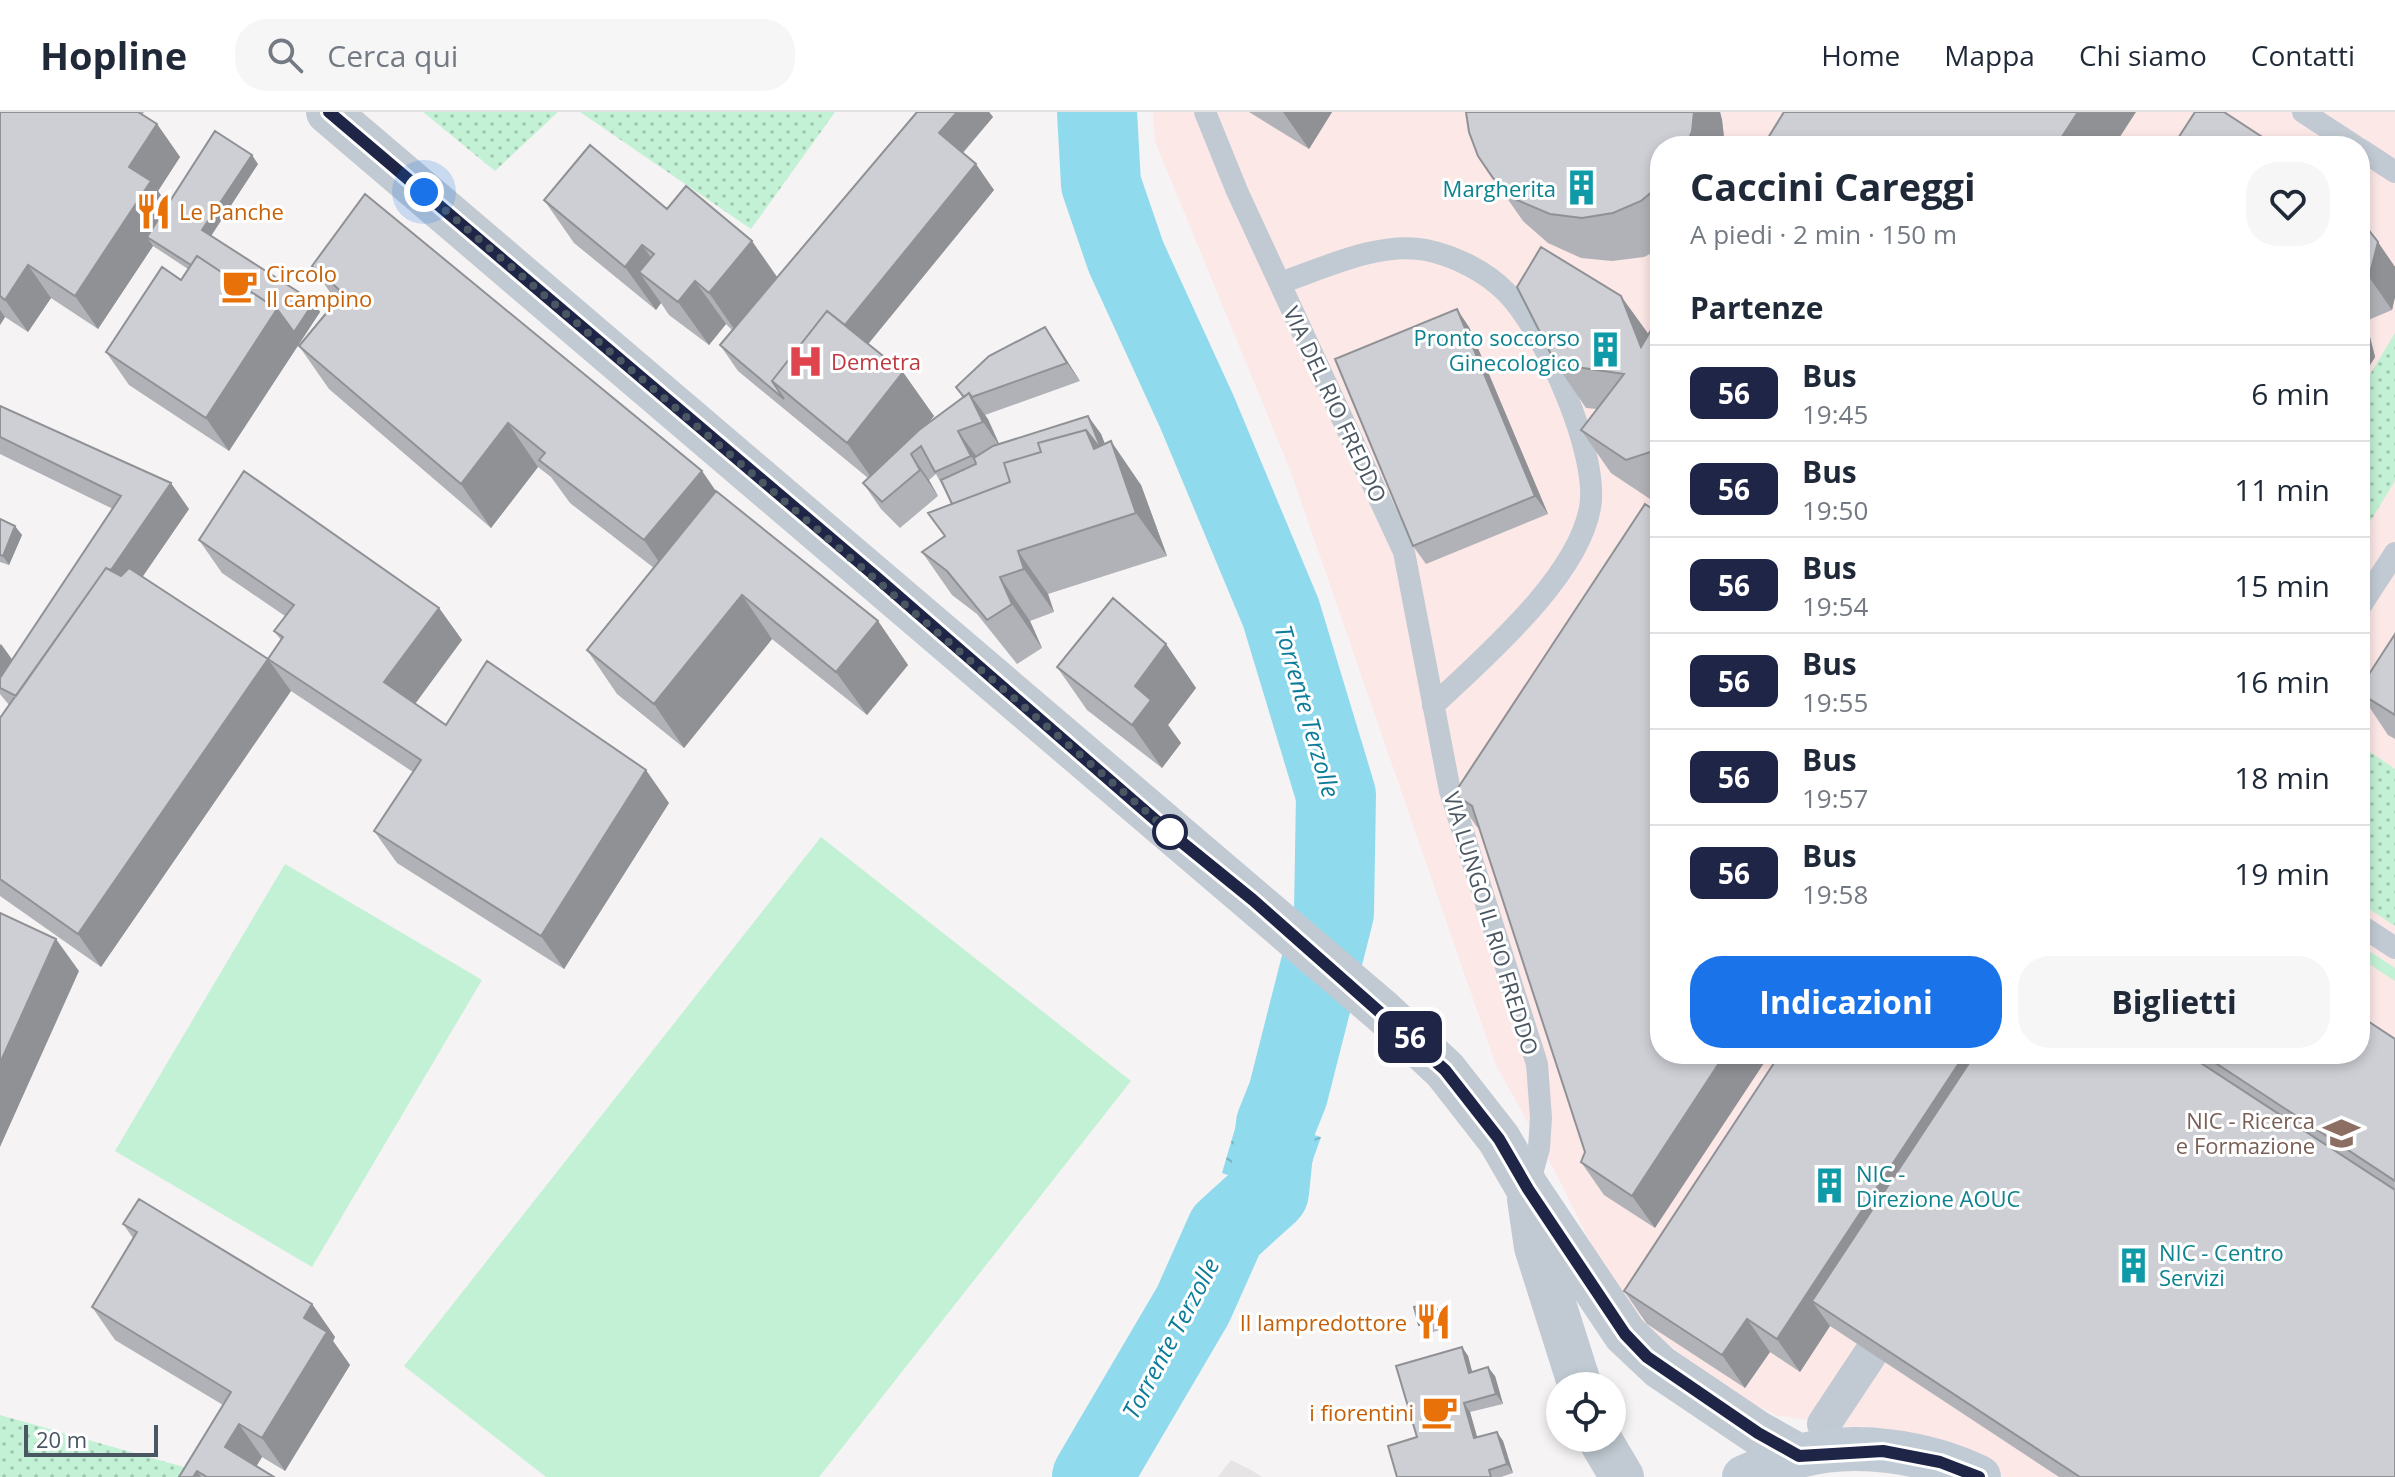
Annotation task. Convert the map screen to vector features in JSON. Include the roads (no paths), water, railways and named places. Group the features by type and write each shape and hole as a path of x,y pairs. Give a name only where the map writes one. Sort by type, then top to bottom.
{"main road":[{"path":"1744,1477 1811,1440 1940,1462 1979,1477"}],"street":[{"path":"328,112 862,564 1168,831 1382,1011 1445,1070 1499,1139 1528,1189 1625,1334 1647,1357 1758,1433 1811,1440 1871,1353"},
{"path":"1528,1189 1536,1247 1576,1372"},
{"path":"1600,1452 1603,1477"},
{"path":"1607,1452 1622,1477"}],"lane":[{"name":"VIA DEL RIO FREDDO","path":"1205,112 1280,283 1399,539 1433,706"},
{"path":"2303,112 2340,136"},
{"path":"2370,156 2395,172"},
{"path":"1280,283 1357,258 1397,250 1424,250 1452,257 1480,271 1508,293 1547,355 1567,395 1591,489 1590,508 1580,536 1537,603 1433,706"},
{"path":"2370,592 2395,553"},
{"name":"VIA LUNGO IL RIO FREDDO","path":"1433,706 1450,791 1537,1064 1540,1133 1528,1189"},
{"path":"2370,932 2395,948"}],"water":[{"path":"1239,1115 1321,1137 1299,1199 1222,1173"}],"waterway":[{"name":"Torrente Terzolle","path":"1092,1477 1193,1305 1226,1231 1269,1192 1276,1124 1288,1094 1334,913 1336,795 1281,613 1197,412 1126,257 1101,184 1097,112"}],"place":[{"name":"Margherita","path":"1582,188"},
{"name":"Le Panche","path":"153,211"},
{"name":"Circolo Il campino","path":"240,286"},
{"name":"Pronto soccorso Ginecologico","path":"1606,350"},
{"name":"Demetra","path":"805,361"},
{"name":"NIC - Ricerca e Formazione","path":"2341,1133"},
{"name":"NIC - Direzione AOUC","path":"1830,1186"},
{"name":"NIC - Centro Servizi","path":"2133,1265"},
{"name":"Il lampredottore","path":"1433,1322"},
{"name":"i fiorentini","path":"1440,1412"}]}
